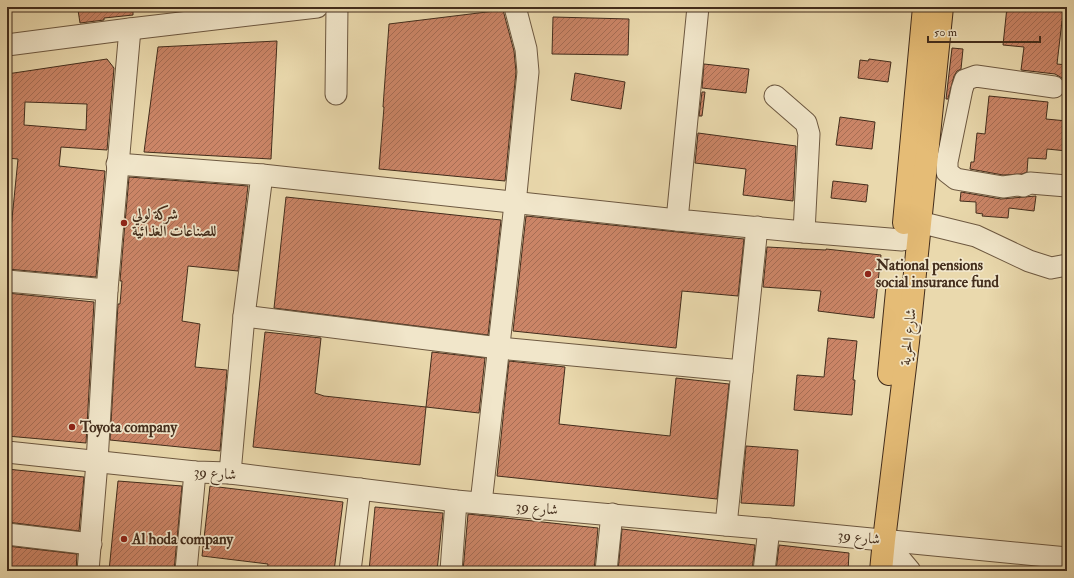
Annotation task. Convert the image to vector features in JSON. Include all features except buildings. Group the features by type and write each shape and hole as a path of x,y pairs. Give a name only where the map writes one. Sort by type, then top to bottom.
{"main road":[{"name":"شارع الحرية","path":"882,571 878,539 902,240 924,7"},
{"name":"شارع الحرية","path":"869,571 878,539 908,342 942,7"}],"street":[{"path":"7,46 130,29 317,7"},
{"path":"336,94 337,7"},
{"path":"481,503 515,204 528,72 526,49 515,7"},
{"path":"677,220 698,7"},
{"path":"88,571 98,462 107,290 130,29"},
{"path":"1054,87 976,76 965,80 947,162 948,172 956,179 1003,187 1018,185 1023,186 1030,183 1067,186"},
{"path":"775,96 806,124 810,134 804,232"},
{"path":"117,164 262,175 515,204 902,240"},
{"path":"230,473 244,316 262,175"},
{"path":"919,222 976,236 1029,261 1051,268 1067,265"},
{"path":"726,525 757,227"},
{"path":"7,281 107,290"},
{"path":"244,316 499,348 742,371"},
{"name":"شارع 39","path":"7,452 195,472 230,473 456,501 769,528 1067,558"},
{"path":"186,571 195,472"},
{"path":"350,571 360,489"},
{"path":"451,571 456,501"},
{"path":"606,571 612,514"},
{"path":"764,571 769,528"},
{"path":"7,534 91,544"},
{"path":"878,539 910,571"}],"place":[{"name":"شركة لولي للصناعات الغذائية","path":"124,223"},
{"name":"National pensions social insurance fund","path":"868,274"},
{"name":"Toyota company","path":"72,427"},
{"name":"Al hoda company","path":"124,539"}]}
